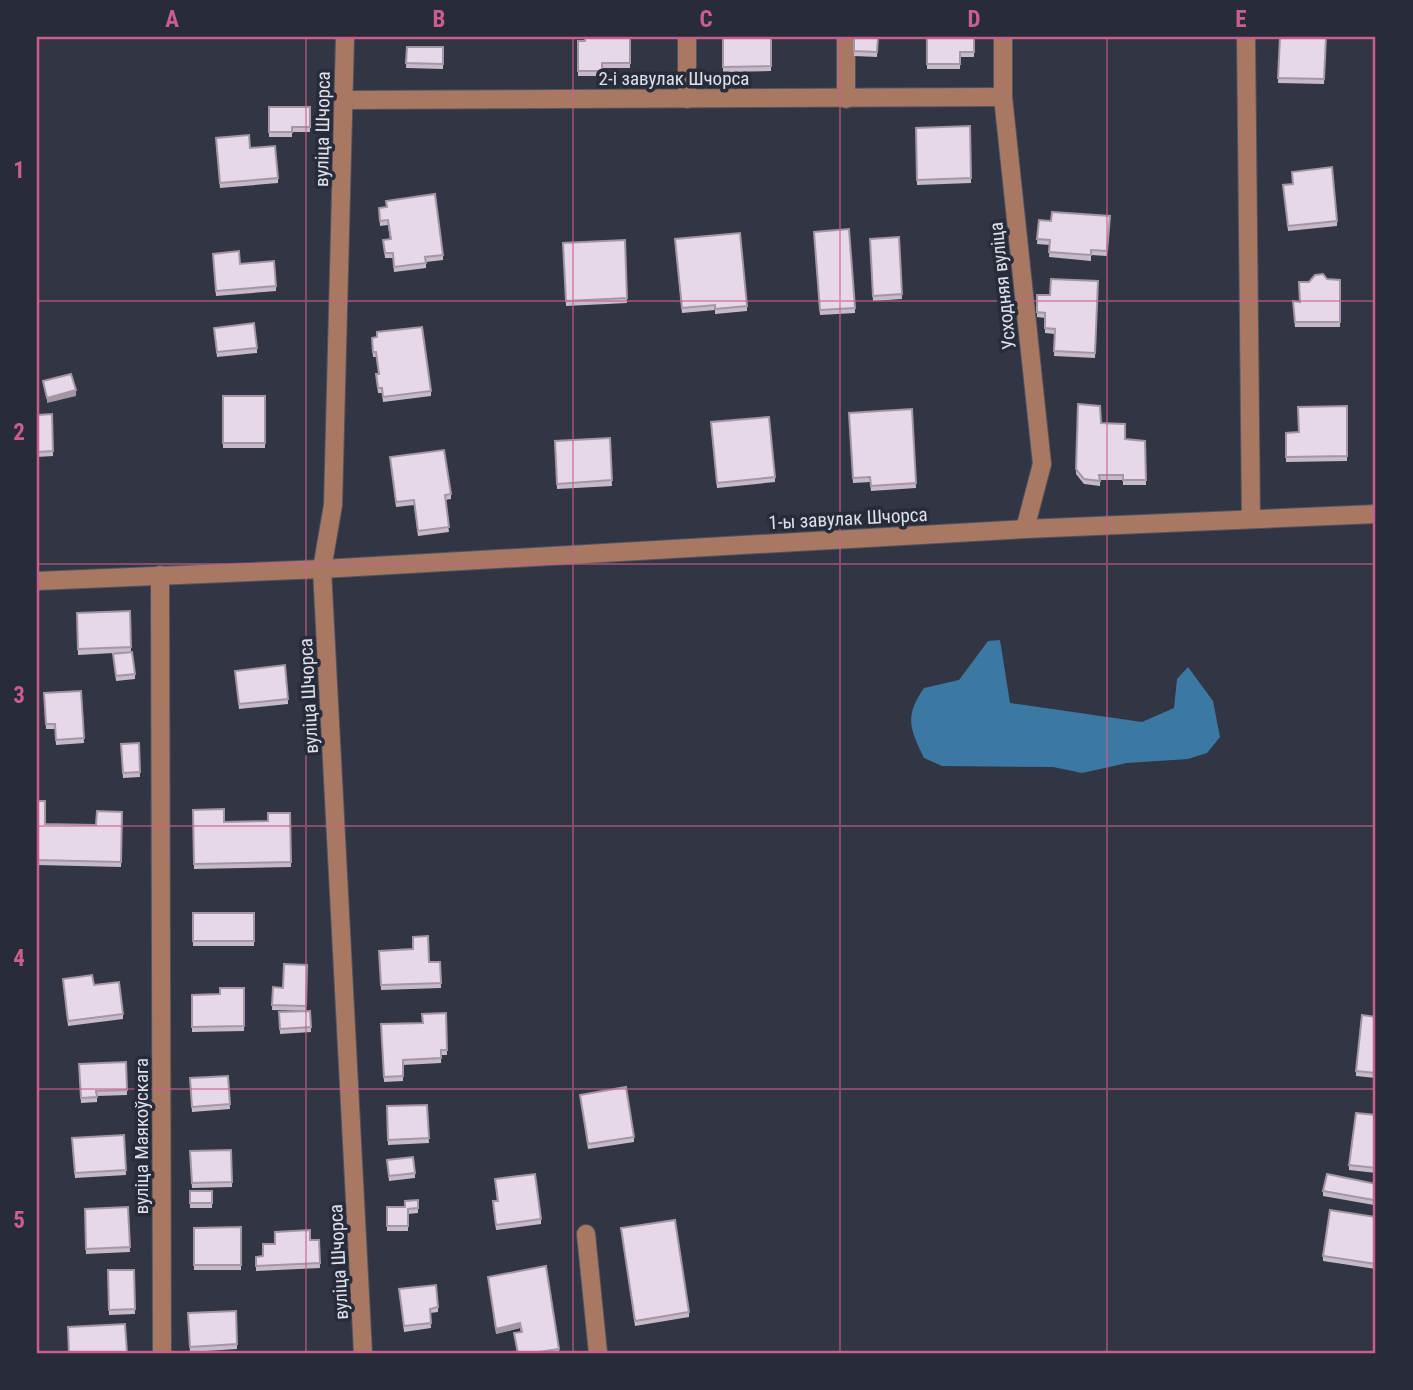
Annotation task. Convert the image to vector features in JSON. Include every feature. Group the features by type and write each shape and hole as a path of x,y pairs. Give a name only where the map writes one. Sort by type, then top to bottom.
{"street":[{"name":"вуліца Шчорса","path":"345,37 333,505 323,569 363,1353"},
{"path":"687,37 687,99"},
{"path":"846,37 846,99"},
{"name":"Усходняя вуліца","path":"1003,37 1003,97 1042,464 1025,529"},
{"path":"1247,37 1251,519"},
{"name":"2-і завулак Шчорса","path":"344,100 1003,97"},
{"name":"1-ы завулак Шчорса","path":"37,581 323,569 1025,529 1376,514"},
{"name":"вуліца Маякоўскага","path":"160,575 162,1353"},
{"path":"586,1234 598,1353"}],"water":[{"path":"1000,640 1010,703 1142,722 1174,708 1177,679 1188,667 1213,701 1220,737 1207,753 1188,759 1127,763 1082,773 1053,767 942,766 924,758 911,723 914,707 924,688 959,680 988,641"}],"building":[{"path":"585,37 630,37 630,63 602,63 602,71 578,71 578,41 585,41"},
{"path":"723,37 771,37 771,66 723,67"},
{"path":"854,37 878,37 877,52 854,51"},
{"path":"927,37 974,37 974,52 960,52 960,64 927,64"},
{"path":"1280,37 1326,37 1324,79 1278,78"},
{"path":"407,47 443,47 443,64 406,63"},
{"path":"269,107 310,107 310,127 292,127 292,132 269,132"},
{"path":"970,126 971,178 917,180 916,128"},
{"path":"249,135 250,148 275,146 278,178 220,183 216,138"},
{"path":"1332,167 1337,221 1288,226 1283,185 1293,184 1292,172"},
{"path":"435,194 443,255 425,257 426,263 394,267 393,253 385,253 383,240 391,239 388,220 380,221 379,208 387,207 386,201"},
{"path":"1052,212 1110,216 1107,251 1091,250 1091,255 1049,252 1050,240 1037,239 1039,220 1051,221"},
{"path":"849,229 855,308 820,310 814,232"},
{"path":"740,233 747,306 682,308 675,239"},
{"path":"899,237 902,294 873,296 870,239"},
{"path":"625,240 627,298 566,301 563,243"},
{"path":"239,251 240,264 274,261 276,286 216,291 213,254"},
{"path":"1323,274 1327,279 1340,280 1340,322 1295,322 1293,301 1300,302 1299,282 1309,282 1315,275"},
{"path":"1051,279 1098,281 1095,353 1054,351 1055,329 1045,328 1045,313 1037,312 1037,295 1050,295"},
{"path":"254,323 257,348 217,352 214,328"},
{"path":"422,327 431,391 383,397 382,388 378,388 376,374 379,374 372,338 377,337 377,332"},
{"path":"71,374 76,390 47,398 43,381"},
{"path":"223,396 265,396 265,443 223,443"},
{"path":"1078,404 1100,406 1101,423 1125,424 1125,439 1145,441 1146,480 1123,480 1123,475 1099,475 1100,481 1084,479 1076,469"},
{"path":"1347,406 1347,456 1286,457 1286,433 1299,432 1298,407"},
{"path":"912,409 916,483 871,486 870,477 853,478 849,413"},
{"path":"52,414 53,451 37,452 37,415"},
{"path":"769,417 775,477 717,483 711,422"},
{"path":"610,438 612,480 557,484 555,441"},
{"path":"444,450 451,494 445,495 449,527 418,531 414,500 396,502 390,457"},
{"path":"130,611 131,647 78,649 77,613"},
{"path":"132,652 135,674 116,676 113,654"},
{"path":"285,665 288,699 239,704 235,671"},
{"path":"81,691 84,738 56,740 55,724 46,724 44,693"},
{"path":"139,743 140,772 123,773 121,744"},
{"path":"37,801 45,801 45,824 96,825 97,811 122,812 121,862 37,860"},
{"path":"224,809 224,822 268,821 268,813 290,813 291,862 194,864 193,810"},
{"path":"193,913 254,913 254,941 193,941"},
{"path":"428,936 429,962 440,962 441,983 381,985 379,951 413,949 413,937"},
{"path":"284,964 307,965 306,1006 272,1005 273,987 283,988"},
{"path":"92,975 94,985 119,982 123,1014 68,1021 63,979"},
{"path":"220,988 244,988 244,1026 192,1027 192,995 220,994"},
{"path":"310,1011 311,1027 280,1029 279,1012"},
{"path":"446,1013 447,1050 441,1050 441,1058 403,1060 403,1076 384,1077 381,1024 423,1023 422,1014"},
{"path":"1362,1015 1376,1017 1376,1073 1356,1071"},
{"path":"126,1062 127,1090 96,1091 97,1097 81,1098 79,1064"},
{"path":"228,1076 230,1104 192,1107 190,1078"},
{"path":"626,1087 634,1137 588,1144 580,1095"},
{"path":"427,1105 429,1138 388,1140 387,1106"},
{"path":"1356,1113 1376,1115 1376,1168 1349,1165"},
{"path":"124,1135 126,1170 75,1173 72,1138"},
{"path":"231,1150 232,1182 192,1183 190,1151"},
{"path":"413,1157 415,1173 389,1176 387,1160"},
{"path":"535,1174 541,1219 496,1225 493,1201 498,1201 495,1179"},
{"path":"1327,1174 1376,1184 1374,1200 1323,1191"},
{"path":"190,1191 212,1191 212,1203 190,1203"},
{"path":"418,1200 418,1208 408,1209 408,1226 387,1226 387,1207 405,1207 405,1201"},
{"path":"128,1207 130,1247 86,1249 85,1209"},
{"path":"1330,1210 1376,1217 1376,1264 1323,1256"},
{"path":"675,1220 689,1312 635,1321 621,1228"},
{"path":"241,1227 241,1265 194,1265 194,1228"},
{"path":"310,1230 310,1240 319,1240 320,1263 256,1266 256,1257 263,1256 263,1244 275,1244 275,1232"},
{"path":"546,1266 559,1349 518,1353 514,1333 522,1332 520,1323 496,1329 488,1277"},
{"path":"108,1270 134,1270 135,1309 109,1310"},
{"path":"436,1285 438,1307 430,1309 431,1323 404,1326 399,1289"},
{"path":"236,1311 237,1344 190,1347 188,1313"},
{"path":"125,1324 127,1353 69,1353 68,1327"}]}
